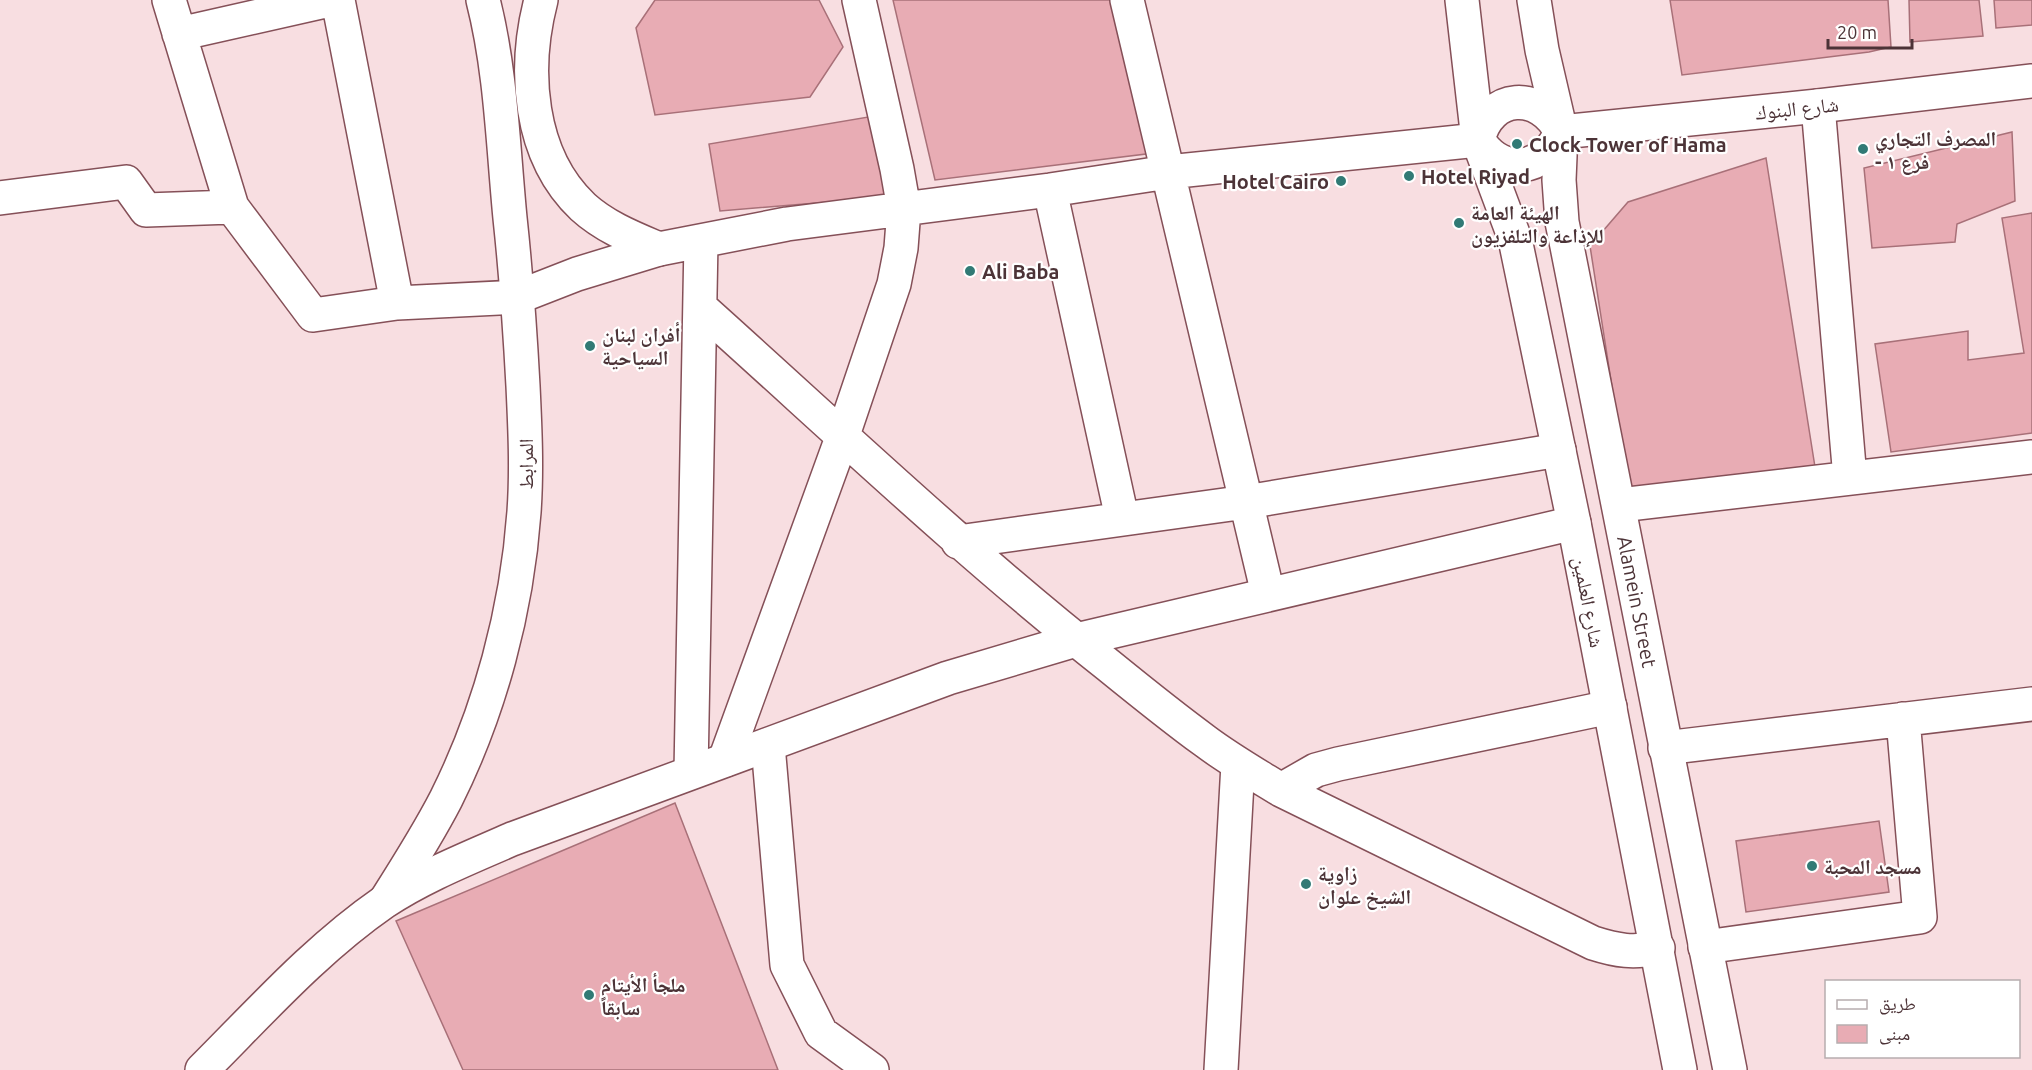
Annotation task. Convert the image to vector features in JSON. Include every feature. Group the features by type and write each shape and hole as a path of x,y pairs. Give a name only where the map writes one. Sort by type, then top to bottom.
{"street":[{"path":"169,0 232,207 314,315 397,303 518,297 576,274 659,249 787,224 1050,190 1168,172 1478,140"},
{"path":"179,34 330,0"},
{"path":"338,0 397,303"},
{"name":"المرابط","path":"385,902 417,851 456,777 470,744 490,688 506,630 518,572 524,512 526,453 518,297 494,65 483,0"},
{"path":"541,0 534,29 531,73 535,110 544,147 561,181 583,207 620,233 659,249"},
{"path":"725,760 843,435 894,285 901,248 904,209 859,0"},
{"path":"1127,0 1268,594"},
{"name":"شارع العلمين","path":"1462,0 1478,140 1515,239 1574,523 1680,1070"},
{"name":"Alamein Street","path":"1534,0 1542,50 1561,132 1559,180 1562,222 1620,505 1665,748 1730,1070"},
{"name":"شارع البنوك","path":"1561,132 1818,106 2032,81"},
{"path":"1522,102 1546,111 1555,120 1561,132 1546,155 1535,162 1522,165 1508,165 1496,159 1485,151 1478,140 1481,127 1488,116 1498,108 1510,103 1522,102"},
{"path":"1818,106 1850,478"},
{"path":"0,198 126,182 146,210 232,207"},
{"path":"1050,190 1122,518"},
{"path":"691,772 701,241"},
{"path":"700,307 958,542 1076,640 1205,742 1281,790 1593,943 1612,949 1636,952 1658,948"},
{"path":"958,542 1246,502 1559,450"},
{"path":"1620,505 2032,457"},
{"path":"202,1070 332,943 385,902 443,870 512,839 948,678 1076,640 1574,523"},
{"path":"1665,748 2032,704"},
{"path":"1281,790 1316,770 1338,764 1610,707"},
{"path":"1705,947 1920,917 1903,719"},
{"path":"768,745 787,965 821,1033 872,1070"},
{"path":"1221,1070 1238,764"}],"building":[{"path":"655,0 819,0 843,47 810,97 655,115 636,28"},
{"path":"893,0 1121,0 1162,152 935,180"},
{"path":"1670,0 1888,0 1891,47 1869,52 1682,75"},
{"path":"1909,0 1979,0 1983,36 1910,42"},
{"path":"1994,0 2032,0 2032,25 1996,28"},
{"path":"880,115 901,196 720,211 709,144"},
{"path":"2012,132 2015,201 1957,224 1955,242 1872,248 1864,168"},
{"path":"1766,158 1815,467 1629,496 1590,246 1628,202"},
{"path":"2032,213 2032,433 1891,452 1875,344 1968,331 1968,360 2024,353 2002,218"},
{"name":"ملجأ الأيتام سابقاً","path":"675,803 778,1070 463,1070 396,921"},
{"name":"مسجد المحبة","path":"1879,821 1889,892 1746,912 1736,841"}],"place":[{"name":"Clock Tower of Hama","path":"1517,144"},
{"name":"المصرف التجاري - فرع ١","path":"1863,149"},
{"name":"Hotel Riyad","path":"1409,176"},
{"name":"Hotel Cairo","path":"1341,181"},
{"name":"الهيئة العامة للإذاعة والتلفزيون","path":"1459,223"},
{"name":"Ali Baba","path":"970,271"},
{"name":"أفران لبنان السياحية","path":"590,346"},
{"name":"مسجد المحبة","path":"1812,866"},
{"name":"زاوية الشيخ علوان","path":"1306,884"},
{"name":"ملجأ الأيتام سابقاً","path":"589,995"}]}
